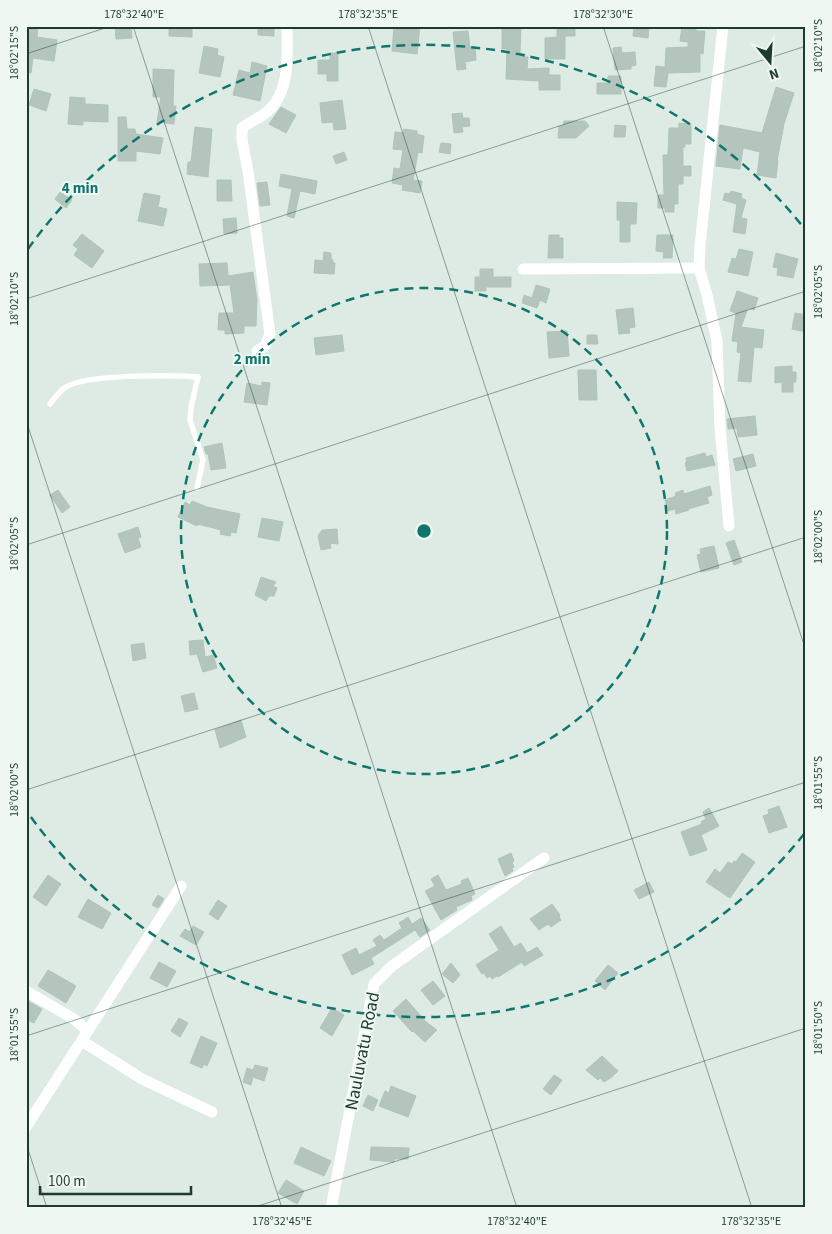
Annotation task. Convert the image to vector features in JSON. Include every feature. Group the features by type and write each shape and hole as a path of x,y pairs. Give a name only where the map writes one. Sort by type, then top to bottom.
{"street":[{"path":"257,350 264,346 270,334 242,140 242,128 268,111 277,100 286,74 287,26"},
{"path":"723,26 699,268 717,341 720,428 729,526"},
{"path":"523,269 699,268"},
{"name":"Nauluvatu Road","path":"331,1208 374,984 392,966 544,858"},
{"path":"26,1127 181,886"},
{"path":"26,991 74,1018 88,1031"},
{"path":"82,1041 142,1079 212,1112"}],"lane":[{"path":"50,404 66,387 92,379 165,376 198,377 190,413 190,420 203,460 197,488"}],"building":[{"path":"26,26 38,26 37,37 57,40 54,61 33,58 31,73 26,72"},
{"path":"115,26 131,26 132,38 116,39"},
{"path":"169,26 192,26 192,37 169,36"},
{"path":"258,26 274,26 274,36 258,35"},
{"path":"394,26 420,26 417,54 392,51"},
{"path":"502,26 521,26 520,53 528,57 527,69 549,68 549,75 560,75 560,90 539,90 539,81 506,79 507,49 502,49"},
{"path":"557,26 575,26 575,36 565,36 565,59 545,59 545,38 557,37"},
{"path":"634,26 649,26 648,38 633,36"},
{"path":"682,26 696,27 696,31 705,31 703,54 700,53 700,72 668,73 666,87 654,86 656,66 665,67 666,48 688,47 688,42 680,41"},
{"path":"468,31 470,47 475,47 476,60 465,62 466,69 457,70 453,32"},
{"path":"204,46 218,49 217,55 224,57 220,77 199,73"},
{"path":"621,47 622,53 635,52 636,65 631,66 631,69 615,70 613,48"},
{"path":"330,53 338,53 338,81 327,81 327,74 318,74 318,60 330,60"},
{"path":"252,62 267,66 260,101 233,95 239,70 250,73"},
{"path":"153,69 174,70 173,106 176,106 174,124 157,122 161,97 153,97"},
{"path":"608,76 621,76 621,94 597,94 597,83 608,83"},
{"path":"776,87 794,93 784,124 777,161 776,178 757,175 760,152 743,148 740,169 716,166 720,125 762,133"},
{"path":"34,89 51,94 46,111 29,105"},
{"path":"70,97 85,98 85,104 108,105 108,122 83,121 83,125 68,124"},
{"path":"342,100 346,129 334,130 333,122 322,123 320,103"},
{"path":"281,107 296,115 286,133 269,124"},
{"path":"462,113 463,118 469,118 470,126 462,127 463,132 454,133 452,114"},
{"path":"118,117 126,117 127,129 135,129 136,134 163,138 160,154 136,151 136,161 118,161"},
{"path":"564,121 585,121 589,126 576,138 558,138 559,126 563,126"},
{"path":"679,123 691,124 691,144 685,144 685,147 683,147 683,166 691,166 691,176 683,176 683,184 678,184 678,204 674,204 674,212 665,212 665,208 658,208 658,195 664,195 663,155 668,155 669,128 679,128"},
{"path":"615,125 626,126 625,137 614,137"},
{"path":"195,127 212,129 208,177 187,174 188,162 191,162"},
{"path":"404,129 417,131 417,134 424,136 422,153 418,152 413,180 422,181 420,193 402,190 403,185 392,183 394,168 400,169 403,150 393,149 395,132 403,133"},
{"path":"441,143 451,144 450,154 439,152"},
{"path":"344,152 347,160 336,164 333,156"},
{"path":"281,174 317,181 315,194 300,191 294,218 287,216 292,189 279,186"},
{"path":"217,180 231,180 232,201 217,201"},
{"path":"267,182 270,205 260,206 257,183"},
{"path":"731,191 742,194 741,198 746,200 741,218 747,219 745,234 733,232 737,204 723,200 725,193 730,194"},
{"path":"60,192 72,200 66,208 55,199"},
{"path":"144,193 160,196 158,207 167,209 163,226 138,221"},
{"path":"617,202 637,203 636,224 630,224 630,242 620,242 620,220 617,220"},
{"path":"236,218 237,233 224,234 223,219"},
{"path":"82,234 104,251 92,268 74,255 78,249 73,245"},
{"path":"549,235 559,235 559,238 563,238 563,258 548,258"},
{"path":"657,235 673,235 672,258 663,258 664,252 656,251"},
{"path":"739,249 753,252 748,276 728,272 732,258 736,259"},
{"path":"324,252 331,253 331,259 335,263 334,274 314,273 315,260 323,261"},
{"path":"776,253 798,259 793,278 777,275 778,268 773,267"},
{"path":"227,263 228,276 253,272 257,300 256,326 244,326 244,333 225,334 225,330 218,330 219,313 234,313 230,285 200,286 199,264"},
{"path":"480,269 493,269 493,277 511,277 511,287 486,287 486,291 475,291 475,277 480,277"},
{"path":"536,285 550,289 546,303 540,300 537,308 522,303 524,295 532,298"},
{"path":"737,291 758,298 754,310 748,308 741,327 764,330 762,348 754,347 751,382 738,381 741,353 737,352 738,342 732,341 736,313 730,311"},
{"path":"633,308 635,327 629,328 630,333 619,334 616,310"},
{"path":"795,313 806,315 806,332 792,329"},
{"path":"567,331 569,356 549,358 547,332"},
{"path":"342,335 344,351 316,355 314,338"},
{"path":"587,335 597,335 598,344 587,344"},
{"path":"792,366 792,372 796,372 793,392 782,392 782,382 775,383 775,367"},
{"path":"578,370 596,370 597,400 579,400"},
{"path":"262,382 270,383 267,405 244,402 247,383 262,386"},
{"path":"755,416 757,435 738,437 737,428 728,429 727,419"},
{"path":"222,443 226,468 211,470 208,454 206,454 204,447"},
{"path":"705,453 706,457 712,455 715,465 687,471 686,458"},
{"path":"753,454 756,466 736,471 733,459"},
{"path":"710,486 712,495 707,497 709,503 676,514 675,509 668,511 665,500 676,496 675,493 683,490 684,494"},
{"path":"58,490 70,507 62,513 50,495"},
{"path":"192,501 207,507 240,514 236,533 231,532 230,536 220,534 221,530 198,524 197,526 178,517 185,502 190,505"},
{"path":"262,518 283,522 279,541 258,537"},
{"path":"138,527 141,537 138,538 141,547 125,553 118,534"},
{"path":"337,529 338,544 330,543 331,548 321,550 318,536 322,530"},
{"path":"734,540 742,562 734,565 726,543"},
{"path":"714,546 719,568 701,572 697,555 701,554 700,549"},
{"path":"261,577 276,582 273,586 277,588 274,596 269,596 266,601 255,595"},
{"path":"203,640 205,657 213,655 217,668 203,672 197,654 190,655 189,641"},
{"path":"144,643 146,658 133,661 131,645"},
{"path":"194,693 198,709 185,712 181,696"},
{"path":"241,720 246,737 220,748 215,730"},
{"path":"779,806 787,827 769,833 763,816 769,814 768,810"},
{"path":"709,808 719,826 701,835 707,850 690,856 681,832 702,824 701,822 706,819 703,812"},
{"path":"511,853 514,861 512,862 513,871 505,876 498,859"},
{"path":"742,853 755,862 730,898 706,882 715,869 720,873 728,862 732,864 734,861 736,862"},
{"path":"48,875 61,884 46,906 33,897"},
{"path":"438,875 446,890 462,884 461,881 468,878 475,894 471,896 472,900 456,907 457,910 441,920 425,891 435,886 431,879"},
{"path":"649,882 654,892 639,899 634,890"},
{"path":"158,895 164,899 158,908 152,905"},
{"path":"88,899 111,913 102,929 78,917"},
{"path":"218,900 227,906 218,920 209,914"},
{"path":"552,904 560,915 561,920 551,927 548,924 539,930 530,919"},
{"path":"408,917 412,924 421,918 430,930 420,937 415,930 371,958 374,964 352,975 342,955 356,948 359,955 377,946 373,940 380,935 384,940 402,928 399,923"},
{"path":"193,926 204,932 196,945 180,936 185,929 190,932"},
{"path":"501,926 514,947 521,943 527,953 537,947 543,955 524,966 522,962 498,977 492,979 490,976 487,978 476,965 499,950 489,934"},
{"path":"159,962 176,971 167,987 150,978"},
{"path":"451,963 460,975 453,983 442,974"},
{"path":"608,965 618,973 605,990 595,981"},
{"path":"48,970 76,986 66,1003 38,986"},
{"path":"433,981 445,996 433,1005 421,990"},
{"path":"406,999 426,1022 437,1030 425,1042 412,1032 393,1011"},
{"path":"26,1000 42,1009 34,1023 26,1019"},
{"path":"332,1008 344,1015 332,1036 320,1028"},
{"path":"179,1018 188,1023 180,1037 171,1031"},
{"path":"201,1036 217,1043 207,1066 204,1064 202,1068 190,1063"},
{"path":"602,1056 618,1071 604,1082 600,1078 598,1080 586,1070"},
{"path":"255,1065 268,1068 264,1081 253,1077 251,1085 243,1082 247,1068 253,1070"},
{"path":"554,1075 562,1080 551,1095 543,1089"},
{"path":"391,1086 416,1096 408,1117 379,1106 385,1091 389,1093"},
{"path":"368,1095 378,1100 373,1111 363,1106"},
{"path":"301,1147 331,1161 324,1176 294,1163"},
{"path":"371,1147 409,1148 408,1159 394,1159 394,1162 370,1160"},
{"path":"286,1180 304,1191 297,1204 278,1193"}]}
